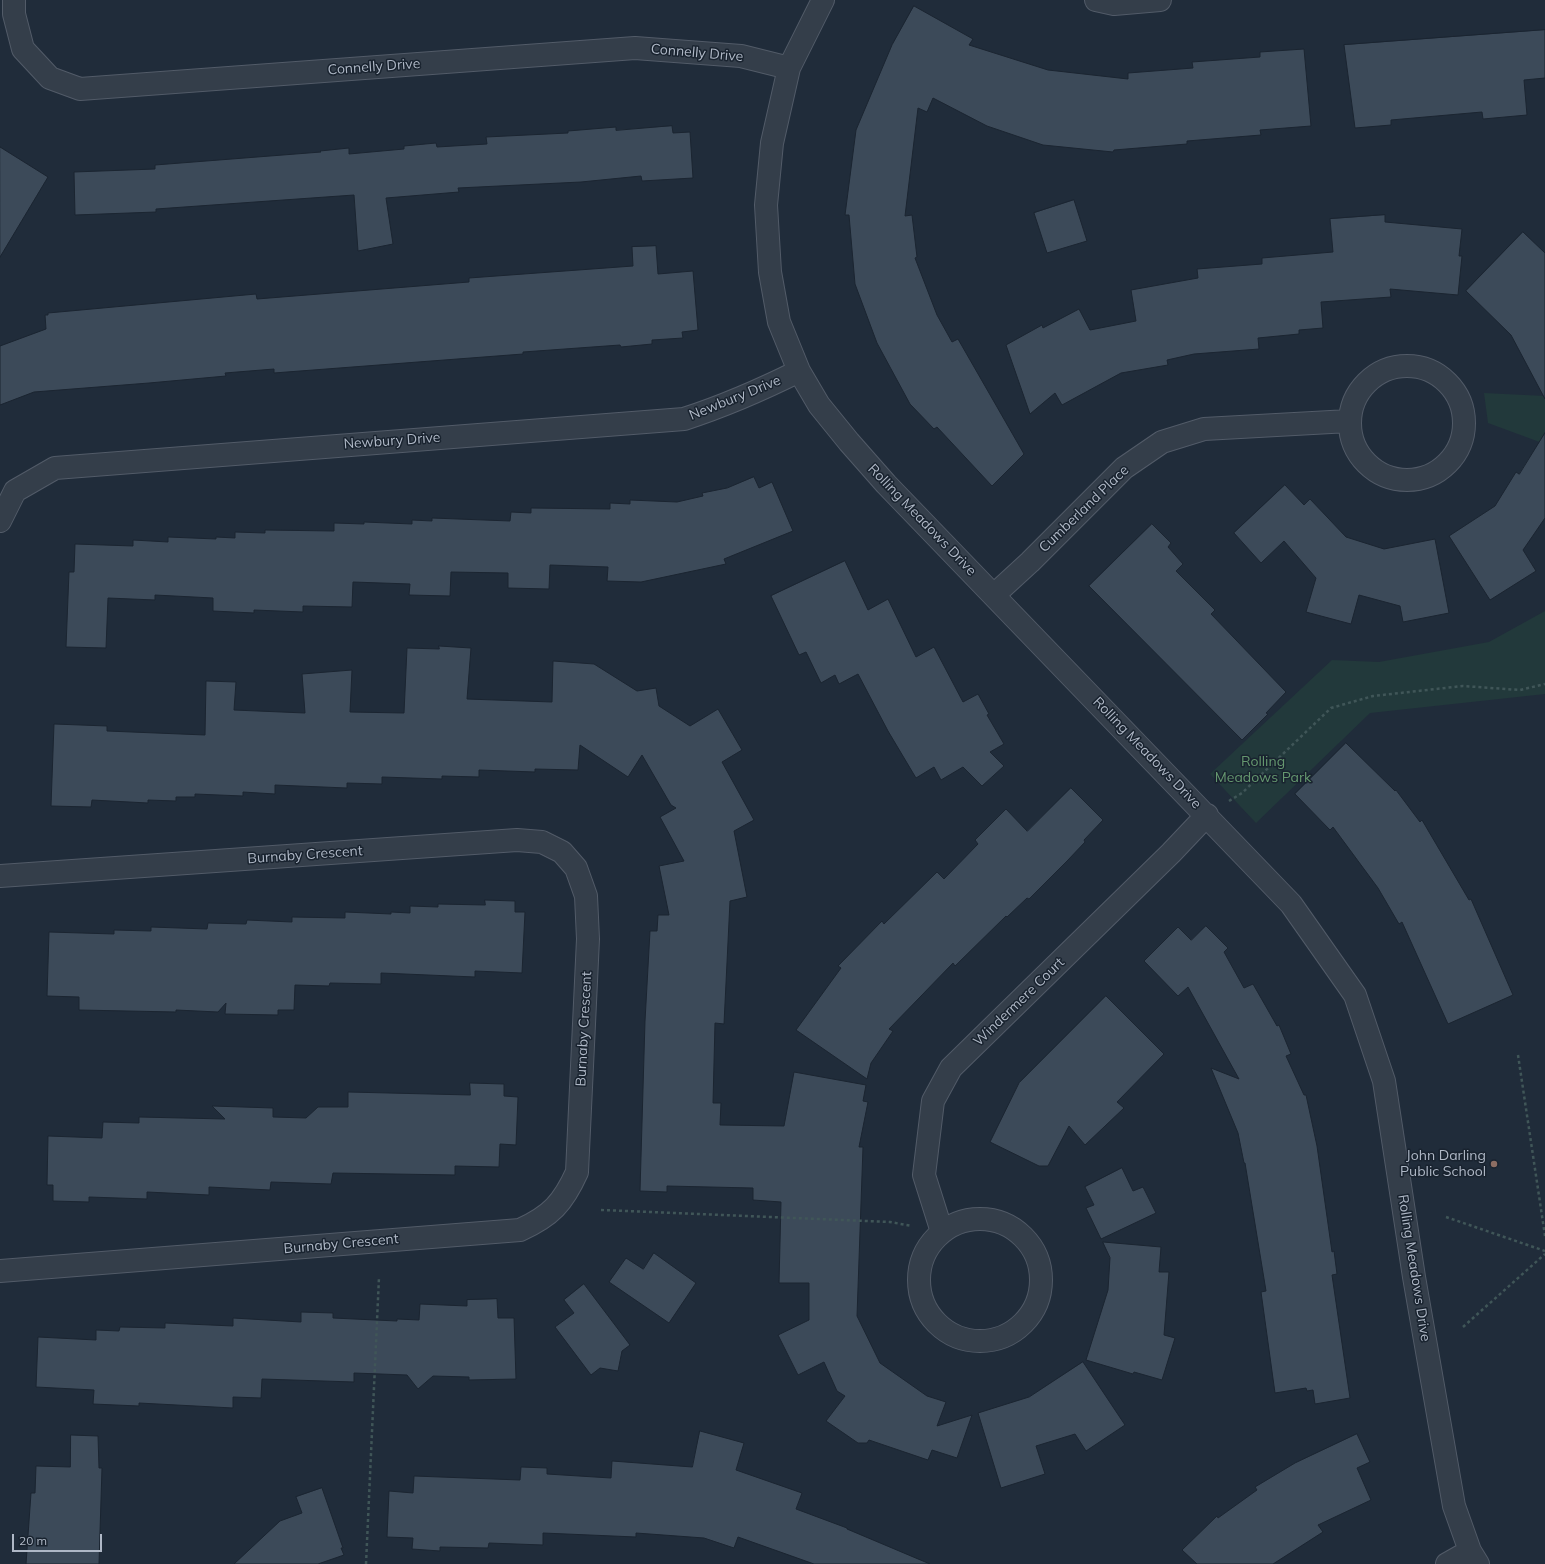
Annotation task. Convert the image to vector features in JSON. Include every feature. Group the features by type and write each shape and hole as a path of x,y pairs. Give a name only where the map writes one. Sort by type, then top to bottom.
{"street":[{"name":"Connelly Drive","path":"14,0 14,14 22,49 50,78 80,89 635,48 741,56 789,68"},
{"name":"Rolling Meadows Drive","path":"823,0 789,68 772,143 766,205 770,272 779,322 799,371 819,405 886,484 1292,904 1355,995 1384,1081 1414,1277 1454,1506 1474,1557"},
{"path":"1096,0 1114,4 1160,0"},
{"path":"1398,366 1418,366 1437,374 1454,389 1462,407 1464,417 1462,438 1448,463 1436,472 1417,480 1398,480 1379,474 1364,461 1352,441 1349,421 1350,411 1358,392 1370,378 1387,368 1398,366"},
{"name":"Newbury Drive","path":"0,520 15,491 55,468 684,419 720,407 799,371"},
{"name":"Cumberland Place","path":"994,595 1030,562 1124,468 1162,442 1204,429 1349,421"},
{"name":"Windermere Court","path":"942,1232 924,1175 933,1101 951,1068 1171,853 1207,815"},
{"name":"Burnaby Crescent","path":"0,876 517,840 542,842 562,852 576,868 586,896 588,939 577,1172 569,1190 555,1208 539,1222 520,1230 0,1271"},
{"path":"978,1218 1000,1221 1019,1232 1027,1240 1038,1259 1042,1281 1038,1302 1022,1326 1003,1338 979,1342 963,1340 944,1330 932,1319 922,1300 919,1277 923,1256 942,1232 957,1223 978,1218"},
{"path":"1447,1564 1474,1557"}],"path":[{"path":"1207,815 1242,793 1332,708 1373,696 1463,686 1520,690 1545,684"},
{"path":"1518,1055 1545,1236"},
{"path":"601,1210 890,1222 942,1232"},
{"path":"1446,1217 1545,1251"},
{"path":"1463,1327 1545,1254"},
{"path":"366,1564 379,1277"}],"green space":[{"path":"1484,393 1545,396 1545,444 1488,423"},
{"name":"Rolling Meadows Park","path":"1545,611 1545,694 1370,713 1256,823 1210,774 1332,660 1379,662 1489,642"}],"building":[{"path":"914,6 973,39 969,45 1048,70 1128,79 1128,73 1193,68 1192,62 1260,57 1260,52 1304,49 1311,126 1260,130 1261,135 1187,141 1187,144 1114,150 1113,152 1043,145 987,126 933,98 927,112 918,108 905,216 912,215 917,257 915,258 937,315 952,342 958,339 1024,454 992,486 937,427 934,429 910,404 877,343 855,284 849,215 845,215 856,130 892,45"},
{"path":"1545,30 1545,78 1524,80 1527,115 1483,119 1482,112 1391,120 1391,125 1355,128 1344,45"},
{"path":"672,126 673,133 690,132 693,178 642,181 641,176 581,182 458,188 459,192 386,198 393,244 358,251 354,195 156,209 156,212 75,215 74,172 155,169 155,165 321,152 320,151 349,148 349,154 404,149 404,146 436,143 437,147 487,144 486,137 568,133 568,131 616,127 616,130"},
{"path":"0,147 48,177 0,257"},
{"path":"1074,200 1087,241 1047,253 1034,213"},
{"path":"1385,215 1385,222 1462,229 1459,256 1462,256 1458,295 1390,289 1391,297 1321,302 1323,328 1299,330 1299,334 1258,338 1259,349 1194,354 1167,360 1168,365 1121,373 1062,405 1055,393 1030,414 1006,345 1042,325 1043,328 1079,309 1090,330 1136,321 1131,290 1198,278 1197,269 1262,264 1262,258 1333,252 1330,219"},
{"path":"1523,232 1545,253 1545,399 1511,335 1466,291"},
{"path":"656,246 658,274 693,271 698,330 682,332 683,338 652,340 652,344 621,347 620,345 523,352 523,354 274,373 274,369 225,373 226,376 34,392 0,405 0,346 46,329 45,315 48,315 48,313 256,294 257,299 469,282 469,278 633,266 632,247"},
{"path":"1545,433 1545,518 1523,550 1536,571 1490,600 1449,536 1495,506 1516,472 1519,474"},
{"path":"754,477 759,488 772,482 793,531 724,559 726,564 641,582 607,581 608,567 550,565 549,589 508,588 508,573 451,572 450,596 409,595 410,584 353,582 352,607 303,606 303,612 254,610 254,613 213,611 213,598 155,595 155,600 108,598 106,648 66,647 69,572 74,572 75,544 133,546 133,540 168,542 168,537 216,539 216,537 235,538 235,532 265,533 265,530 334,531 334,523 364,524 364,522 412,524 412,520 432,521 432,518 510,521 511,512 531,513 531,508 610,509 610,503 630,504 630,500 677,502 703,496 702,493 727,488"},
{"path":"1285,485 1304,505 1310,499 1346,537 1384,549 1435,539 1449,613 1403,622 1400,606 1359,595 1351,624 1306,612 1316,578 1284,541 1261,563 1234,533"},
{"path":"1152,524 1171,543 1168,547 1183,564 1176,571 1215,610 1211,614 1286,692 1266,713 1268,714 1242,740 1089,586"},
{"path":"845,561 868,610 888,599 916,657 934,647 963,702 978,694 989,714 987,715 1004,744 990,752 1004,766 982,786 963,767 941,780 934,767 916,778 888,731 858,674 839,684 835,675 821,683 806,652 799,655 771,596"},
{"path":"439,646 471,648 467,699 552,702 553,661 594,664 637,691 656,688 659,706 690,726 718,709 742,750 722,762 754,820 734,831 747,897 730,901 724,1024 715,1023 713,1103 721,1103 720,1125 784,1126 794,1072 866,1085 863,1101 868,1102 859,1147 863,1147 857,1316 880,1363 927,1396 946,1402 937,1426 972,1415 957,1458 932,1450 928,1460 869,1440 867,1443 858,1443 826,1421 845,1396 837,1391 824,1362 798,1375 778,1335 809,1320 809,1283 779,1283 781,1202 753,1200 753,1188 667,1186 667,1192 640,1191 645,1021 650,931 657,931 658,915 669,915 659,866 684,861 660,817 676,808 671,805 642,755 628,777 580,745 578,770 535,769 535,772 479,770 479,777 442,776 442,779 382,777 382,784 347,783 347,788 275,785 275,794 243,792 243,796 195,794 195,797 176,797 176,801 148,800 148,803 92,800 91,807 51,806 54,724 107,726 107,731 205,735 206,681 236,682 234,710 305,713 302,674 352,670 350,712 404,713 407,648 439,649"},
{"path":"1346,743 1395,791 1396,790 1420,822 1422,820 1469,900 1471,899 1513,995 1448,1024 1402,922 1399,924 1378,888 1333,827 1330,830 1295,794"},
{"path":"1071,788 1103,820 1084,840 1085,842 1029,899 1027,898 1007,917 1006,916 955,966 953,963 889,1029 893,1031 871,1063 867,1079 796,1030 841,968 838,966 882,921 884,924 937,872 944,879 978,844 975,840 1006,809 1027,831"},
{"path":"485,900 515,901 515,912 525,912 522,973 475,971 475,977 381,973 381,984 330,983 329,986 295,985 294,1010 278,1010 278,1015 225,1014 226,1003 218,1012 176,1010 176,1012 79,1010 79,997 47,996 49,932 114,934 114,930 151,931 151,927 207,929 208,923 246,924 247,920 292,922 292,917 345,918 345,912 391,914 391,912 410,913 410,906 438,907 438,904 485,905"},
{"path":"1206,926 1228,948 1224,952 1244,988 1253,984 1277,1026 1279,1025 1291,1054 1286,1056 1304,1095 1306,1095 1317,1146 1332,1252 1334,1251 1337,1274 1332,1275 1350,1398 1315,1404 1313,1390 1307,1391 1306,1388 1275,1393 1261,1292 1266,1291 1245,1163 1238,1133 1211,1068 1239,1079 1188,987 1178,996 1144,961 1178,927 1191,940"},
{"path":"1106,996 1164,1054 1117,1102 1124,1108 1085,1145 1069,1126 1048,1166 1039,1166 990,1142 1019,1083"},
{"path":"470,1083 504,1084 504,1096 518,1097 516,1145 500,1144 499,1167 455,1166 455,1175 333,1173 331,1184 271,1182 270,1190 209,1187 209,1195 147,1192 147,1199 89,1197 89,1202 53,1201 53,1185 47,1185 48,1136 102,1138 103,1122 139,1123 139,1117 225,1119 212,1106 273,1108 273,1117 306,1118 318,1107 348,1107 348,1092 470,1095"},
{"path":"1122,1168 1133,1191 1143,1187 1156,1213 1101,1239 1086,1208 1094,1205 1085,1187"},
{"path":"1103,1242 1161,1247 1159,1272 1169,1272 1164,1335 1175,1338 1162,1380 1134,1372 1133,1374 1086,1360 1108,1290 1110,1258"},
{"path":"654,1253 696,1283 669,1323 609,1282 626,1258 643,1269"},
{"path":"584,1284 630,1345 622,1351 618,1371 600,1368 591,1375 555,1327 574,1313 564,1300"},
{"path":"497,1299 498,1318 514,1318 516,1379 469,1380 469,1377 433,1376 418,1389 407,1375 354,1373 354,1382 262,1379 261,1398 233,1397 233,1408 139,1403 139,1406 93,1404 94,1390 36,1387 38,1337 96,1340 96,1330 119,1331 120,1327 165,1328 165,1323 233,1326 233,1318 301,1322 301,1312 333,1313 333,1318 397,1321 397,1319 419,1320 420,1304 467,1306 467,1300"},
{"path":"1083,1362 1125,1425 1086,1451 1075,1434 1036,1446 1045,1474 1001,1488 978,1413 1029,1397"},
{"path":"700,1431 744,1443 736,1470 802,1493 796,1509 847,1528 930,1564 814,1564 738,1537 734,1548 704,1538 636,1533 636,1537 543,1533 543,1545 489,1543 488,1548 440,1547 440,1551 412,1549 413,1538 387,1537 389,1491 413,1493 414,1476 520,1480 521,1467 547,1468 547,1474 611,1478 612,1461 692,1467"},
{"path":"1357,1434 1370,1462 1357,1468 1371,1500 1318,1525 1323,1532 1273,1564 1197,1564 1182,1550 1217,1516 1218,1518 1257,1490 1255,1487 1295,1463"},
{"path":"71,1435 98,1436 99,1468 102,1468 99,1564 26,1564 31,1493 35,1493 36,1466 70,1467"},
{"path":"322,1488 343,1548 341,1548 344,1555 318,1564 234,1564 280,1521 302,1513 296,1497"}],"place":[{"name":"John Darling Public School","path":"1494,1164"}]}
